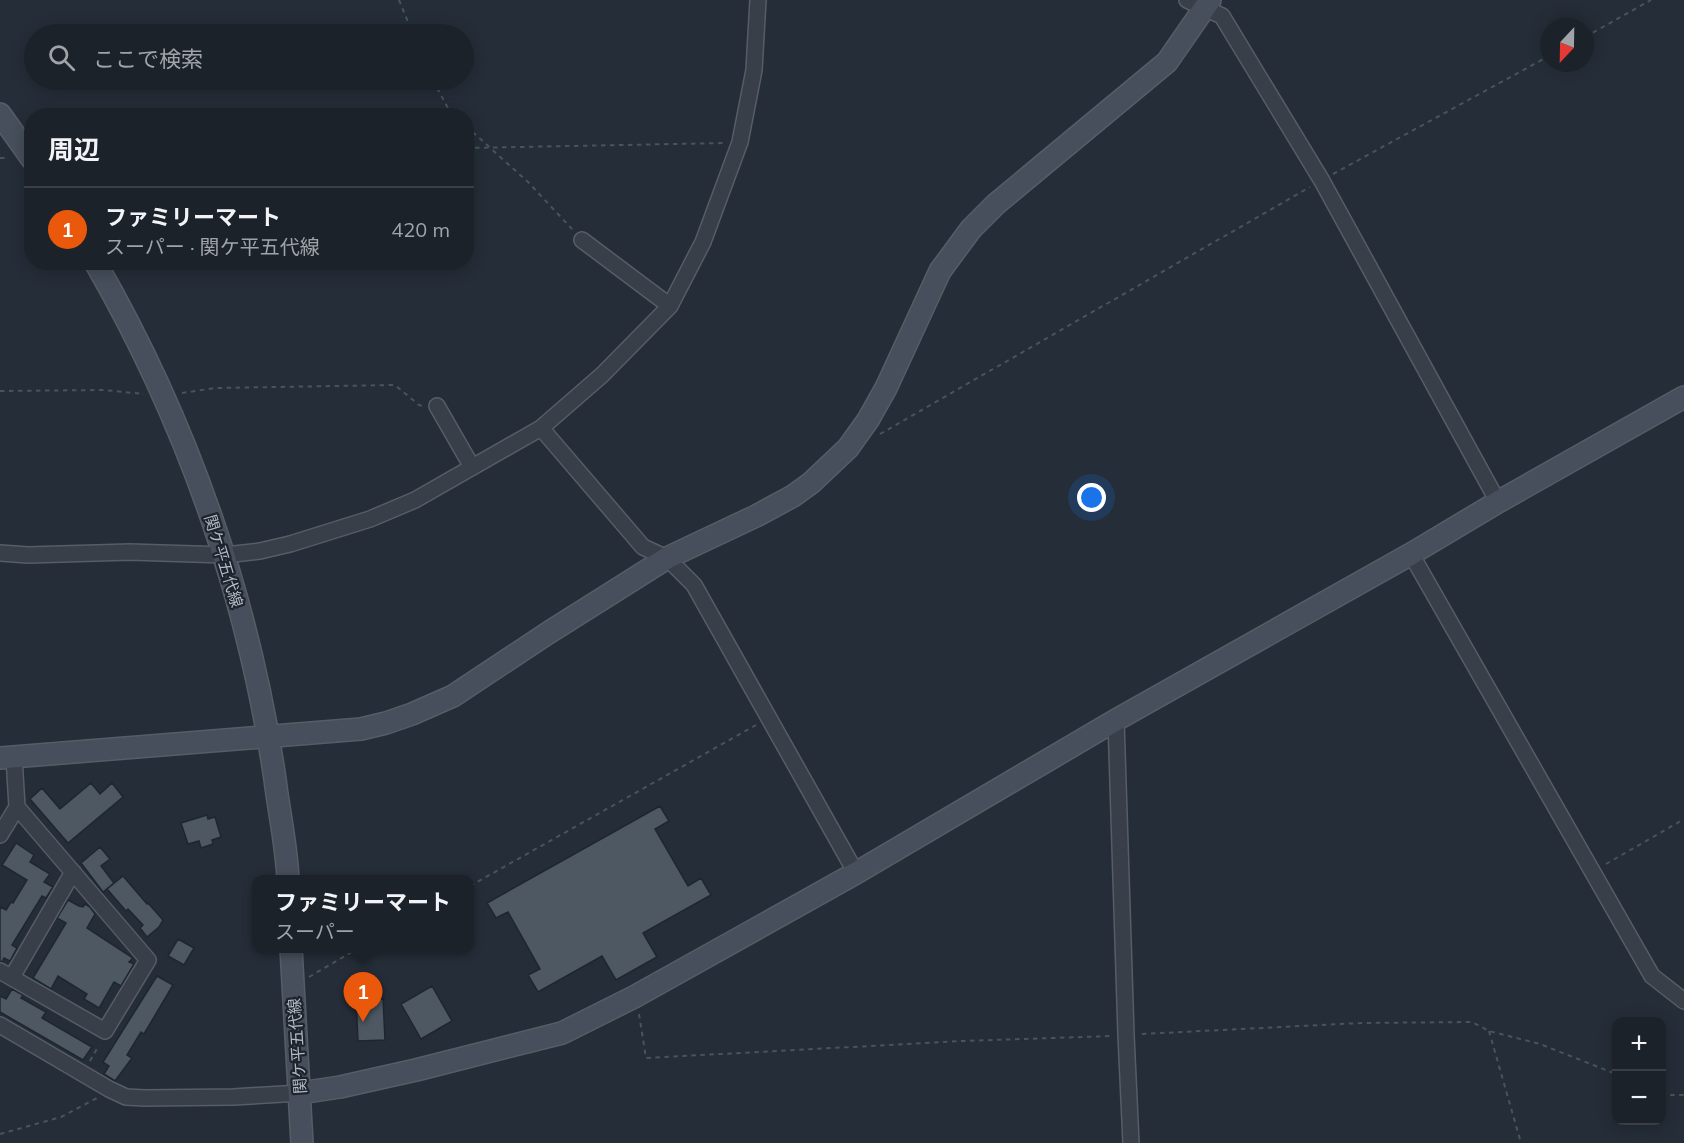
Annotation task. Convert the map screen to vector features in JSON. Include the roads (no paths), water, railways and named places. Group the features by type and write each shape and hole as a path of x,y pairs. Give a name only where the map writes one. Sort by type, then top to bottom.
{"street":[{"path":"0,553 28,555 130,552 225,555 260,551 370,519 416,500 541,428 602,375 670,306 703,242 741,142 754,70 758,0"},
{"path":"73,872 6,974 105,1030 148,960 73,872 16,807 7,758 361,729 386,723 453,696 667,558 793,496 831,466 848,448 868,420 886,388 935,281 966,236 996,204 1167,62 1201,3 1222,15 1322,181 1498,502"},
{"path":"0,114 24,148"},
{"path":"582,240 670,306"},
{"name":"関ケ平五代線","path":"100,270 118,302 163,397 193,468 225,555 270,736 287,875"},
{"path":"0,1025 109,1089 126,1097 145,1098 233,1097 300,1093 340,1087 562,1033 634,997 856,873 1116,720 1411,555 1498,502 1684,397"},
{"path":"437,406 472,467"},
{"path":"541,428 644,547 667,558 694,585 856,873"},
{"path":"1411,555 1652,976 1684,1001"},
{"path":"1116,720 1131,1143"},
{"path":"0,835 16,807"},
{"name":"関ケ平五代線","path":"291,953 302,1143"}],"place":[{"name":"ファミリーマート","path":"363,1022"}]}
